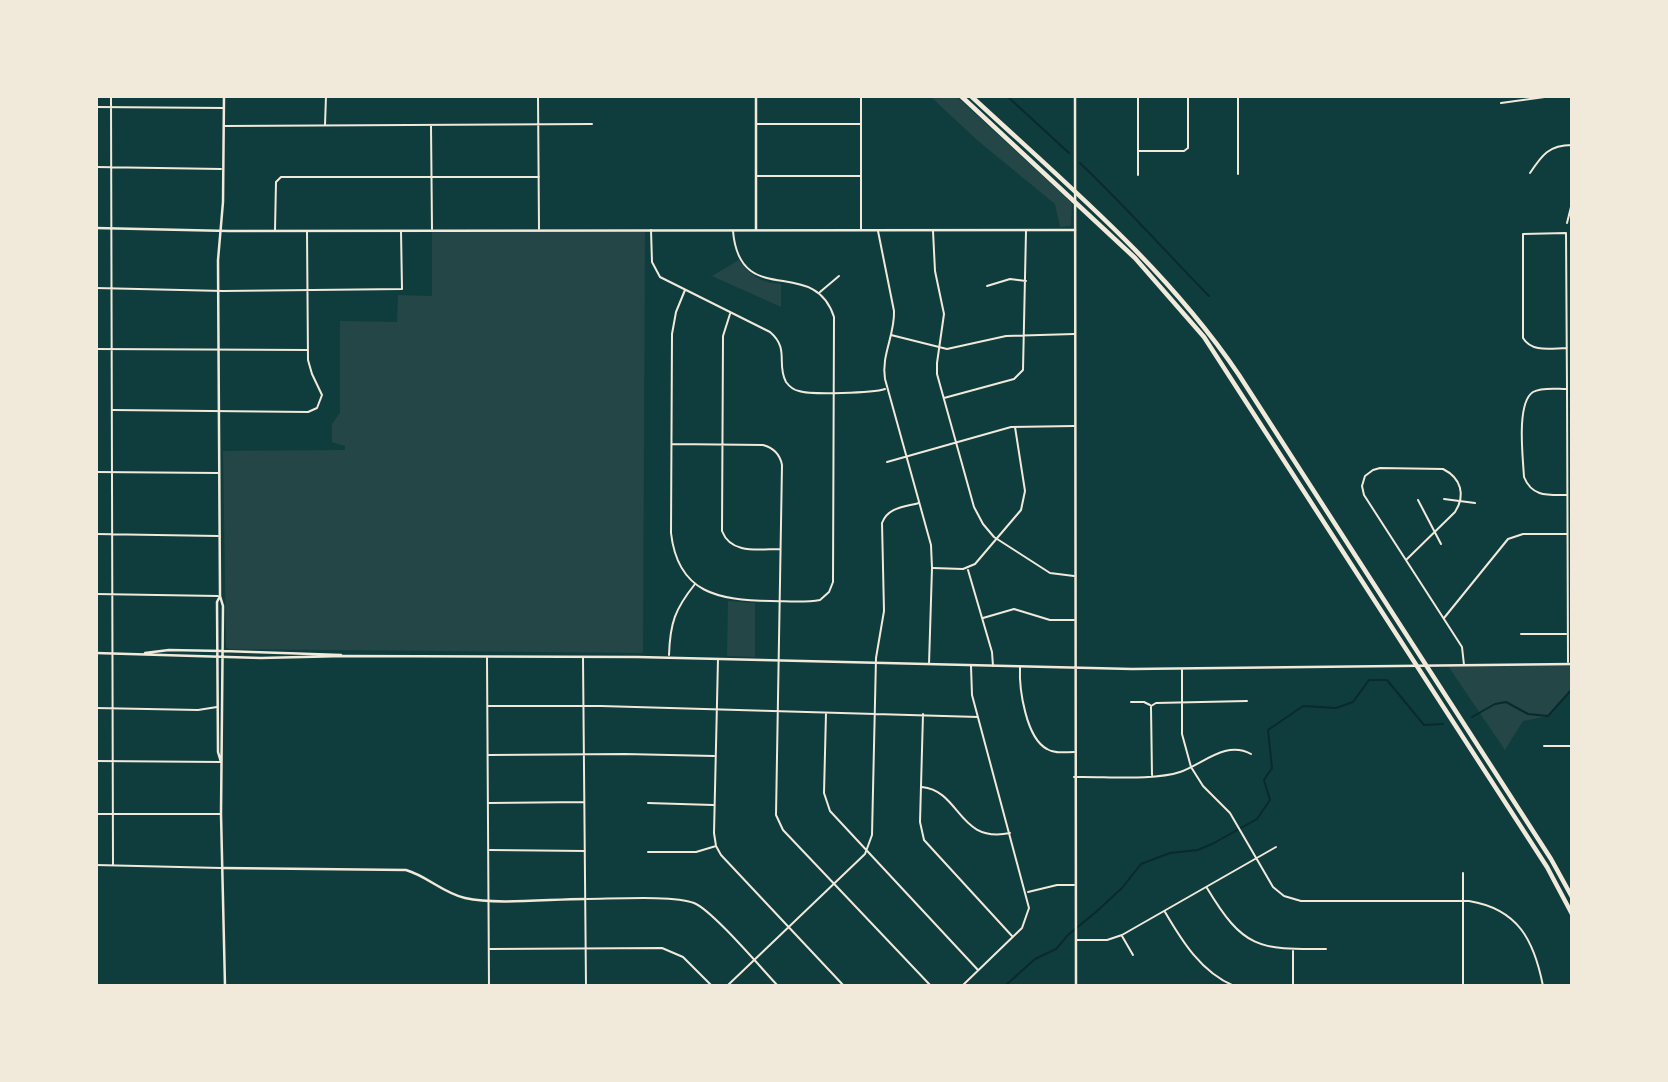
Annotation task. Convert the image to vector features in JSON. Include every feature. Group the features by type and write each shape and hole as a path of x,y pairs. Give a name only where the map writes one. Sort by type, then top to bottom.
{"highway":[{"path":"961,96 1149,273 1204,337 1547,867 1572,914"},
{"path":"971,96 1144,257 1207,330 1239,375 1551,859 1572,897"}],"main road":[{"path":"221,762 218,752 216,651 220,536 218,290 224,96"},
{"path":"1075,96 1076,986"},
{"path":"756,97 756,230"},
{"path":"96,228 1075,230"},
{"path":"219,596 223,606 221,762 225,986"},
{"path":"142,654 152,651 223,651 312,652 344,656"},
{"path":"96,653 216,658 669,658 1074,668 1570,664"},
{"path":"222,868 406,870 418,873 456,895 488,900 585,899"}],"street":[{"path":"111,96 113,865"},
{"path":"325,125 326,96"},
{"path":"538,96 539,229"},
{"path":"861,96 861,230"},
{"path":"1138,96 1138,174"},
{"path":"1138,151 1186,150 1189,144 1188,96"},
{"path":"1238,96 1238,174"},
{"path":"1501,103 1552,96"},
{"path":"96,107 224,108"},
{"path":"224,126 593,124"},
{"path":"756,124 861,124"},
{"path":"431,125 432,230"},
{"path":"1530,173 1548,150 1572,145"},
{"path":"96,167 223,169"},
{"path":"756,176 861,176"},
{"path":"275,230 277,179 281,177 538,177"},
{"path":"1567,223 1572,203"},
{"path":"651,229 651,259 654,270 664,281 767,330 777,339 782,351 784,377 791,388 804,392 872,392 887,388"},
{"path":"112,410 309,412 319,407 322,396 310,368 308,350 307,230"},
{"path":"96,288 402,289 401,230"},
{"path":"685,290 671,334 671,541 680,564 696,583 725,598 813,601 827,595 833,582 834,321 829,306 819,293 801,283 767,279 751,271 739,256 733,230"},
{"path":"878,230 894,311 884,360 887,388 931,545 929,665"},
{"path":"933,230 934,271 944,314 937,368 976,512 985,528 997,539 1050,573 1074,576"},
{"path":"944,398 1020,376 1024,366 1026,230"},
{"path":"1567,348 1533,347 1526,343 1523,335 1522,234 1566,233 1567,348 1567,634 1570,664"},
{"path":"819,293 839,276"},
{"path":"987,286 1010,279 1026,281"},
{"path":"731,313 723,336 722,529 729,543 741,548 782,549"},
{"path":"890,335 939,349 954,349 1023,334 1075,334"},
{"path":"96,349 308,350"},
{"path":"1567,389 1536,391 1528,396 1523,407 1525,482 1539,494 1567,495"},
{"path":"887,462 1015,427 1075,426"},
{"path":"932,568 968,568 977,563 1019,513 1024,500 1015,427"},
{"path":"671,444 763,445 778,453 782,465 782,549 776,815 783,830 931,986"},
{"path":"1406,560 1455,512 1461,502 1459,483 1443,469 1380,468 1367,474 1363,482 1364,495 1462,647 1465,666"},
{"path":"96,472 219,473"},
{"path":"1444,499 1475,503"},
{"path":"1418,500 1441,544"},
{"path":"727,986 867,852 872,835 877,644 884,611 883,521 891,511 919,502"},
{"path":"96,534 220,536"},
{"path":"1444,619 1508,539 1523,534 1567,534"},
{"path":"968,568 992,652 993,667"},
{"path":"669,658 674,614 696,583"},
{"path":"96,594 219,596"},
{"path":"982,618 1014,609 1050,620 1074,620"},
{"path":"1521,634 1567,634"},
{"path":"487,657 489,986"},
{"path":"583,657 586,986"},
{"path":"718,659 714,833 716,846 745,882 844,986"},
{"path":"962,986 1022,928 1028,916 1029,902 978,717 972,691 971,666"},
{"path":"1020,667 1021,690 1031,730 1037,740 1051,751 1074,752"},
{"path":"1182,668 1182,734 1191,767 1203,786 1230,813 1273,887 1284,896 1297,900 1463,901 1487,904 1500,909 1525,932 1543,986"},
{"path":"1151,706 1156,703 1247,701"},
{"path":"1131,702 1144,702 1151,706"},
{"path":"488,706 584,706 978,717"},
{"path":"1151,706 1152,776"},
{"path":"96,708 223,708"},
{"path":"826,712 825,802 833,817 979,970"},
{"path":"923,714 920,826 927,845 1013,937"},
{"path":"1544,746 1572,746"},
{"path":"1074,777 1177,773 1229,750 1244,750 1251,754"},
{"path":"488,755 716,756"},
{"path":"96,761 221,762"},
{"path":"921,787 939,793 979,831 996,836 1010,833"},
{"path":"488,803 584,802"},
{"path":"648,803 715,805"},
{"path":"96,814 222,814"},
{"path":"648,852 696,852 716,846"},
{"path":"1076,939 1107,940 1122,935 1276,847"},
{"path":"489,850 585,851"},
{"path":"96,865 222,868"},
{"path":"1463,873 1463,986"},
{"path":"1027,892 1057,885 1075,885"},
{"path":"1206,887 1224,917 1238,932 1260,944 1293,950 1326,949"},
{"path":"585,899 693,902 709,913 778,986"},
{"path":"1164,911 1185,946 1200,963 1234,986"},
{"path":"1122,935 1133,955"},
{"path":"489,949 666,949 683,957 712,986"},
{"path":"1293,950 1293,986"}],"shaded area":[{"path":"930,96 956,96 1072,203 1071,226 1060,227 1055,204 977,140"},
{"path":"432,232 645,232 643,653 226,647 223,451 345,450 345,446 332,442 332,424 340,413 340,321 397,322 398,295 432,296"},
{"path":"739,260 757,277 781,284 781,307 712,276"},
{"path":"728,601 755,603 755,657 727,656"},
{"path":"1572,664 1572,689 1548,716 1523,721 1505,750 1448,666"}],"waterway":[{"path":"1007,96 1069,153"},
{"path":"1080,163 1209,296"},
{"path":"1005,986 1035,959 1056,949 1068,935 1122,888 1141,864 1170,853 1198,850 1257,819 1270,800 1264,780 1272,768 1268,730 1303,706 1336,708 1353,702 1369,680 1387,680 1424,725 1443,724"},
{"path":"1472,717 1495,704 1506,702 1528,714 1548,716 1572,689"}]}
